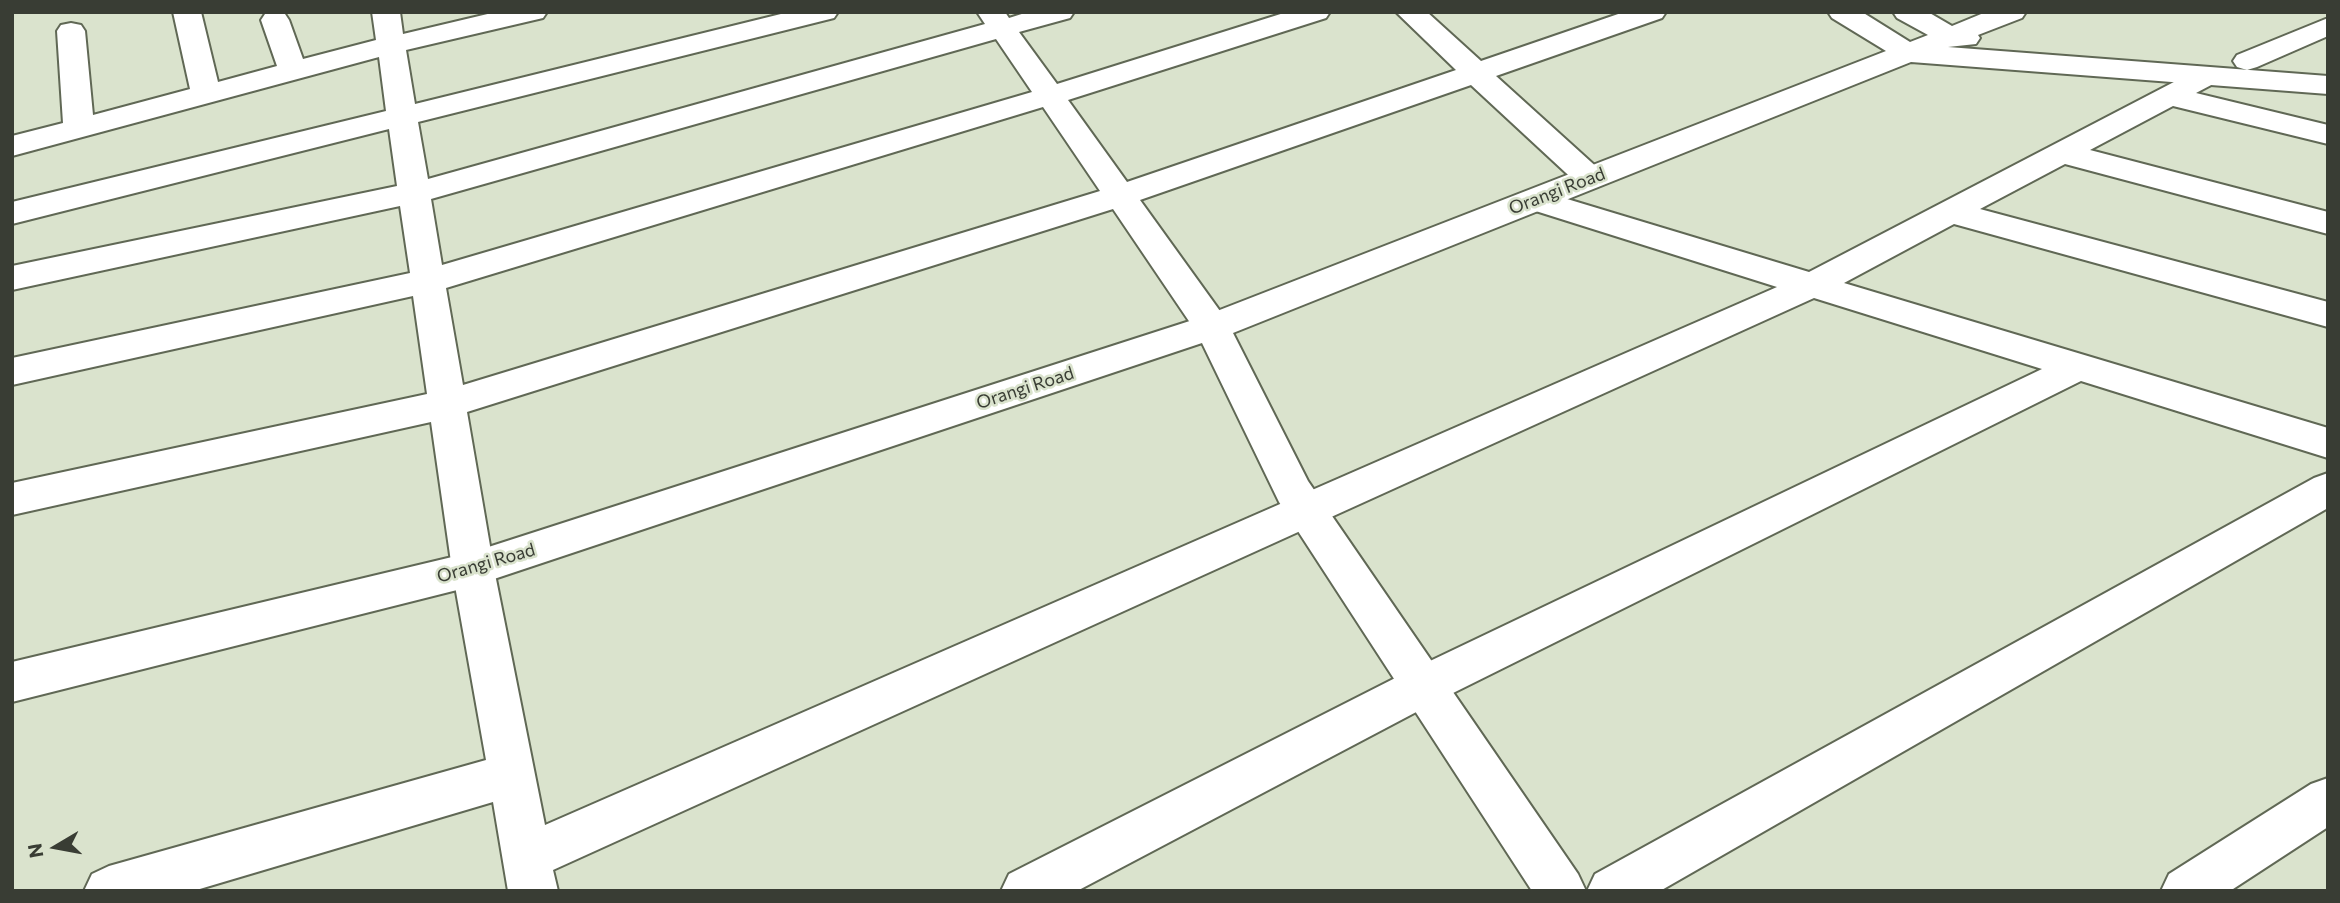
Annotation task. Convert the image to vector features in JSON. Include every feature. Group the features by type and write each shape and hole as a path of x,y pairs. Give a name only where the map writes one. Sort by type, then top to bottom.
{"street":[{"path":"187,12 206,94"},
{"path":"12,146 293,71 389,29 533,12"},
{"path":"12,213 824,12"},
{"path":"12,278 414,194 997,21 1060,12"},
{"path":"12,372 428,281 1049,96 1317,12"},
{"path":"1410,12 1590,178"},
{"path":"12,499 447,404 1120,196 1652,12"},
{"path":"1842,12 1908,53 2328,85"},
{"path":"1907,12 1950,36 2154,56 2328,66"},
{"name":"Orangi Road","path":"12,682 473,569 1212,327 2012,12"},
{"path":"275,20 293,71"},
{"path":"997,21 1212,327 1293,491 1561,891"},
{"path":"2247,61 2328,26"},
{"path":"389,29 473,569 530,874 1306,510 1810,286 2205,77"},
{"path":"71,31 79,129"},
{"path":"2170,96 2328,135"},
{"path":"2062,153 2328,223"},
{"path":"1534,200 2328,443"},
{"path":"1950,212 2328,315"},
{"path":"1026,891 1423,686 2076,368"},
{"path":"1612,891 2328,489"},
{"path":"109,891 511,775"},
{"path":"2186,891 2328,800"}]}
